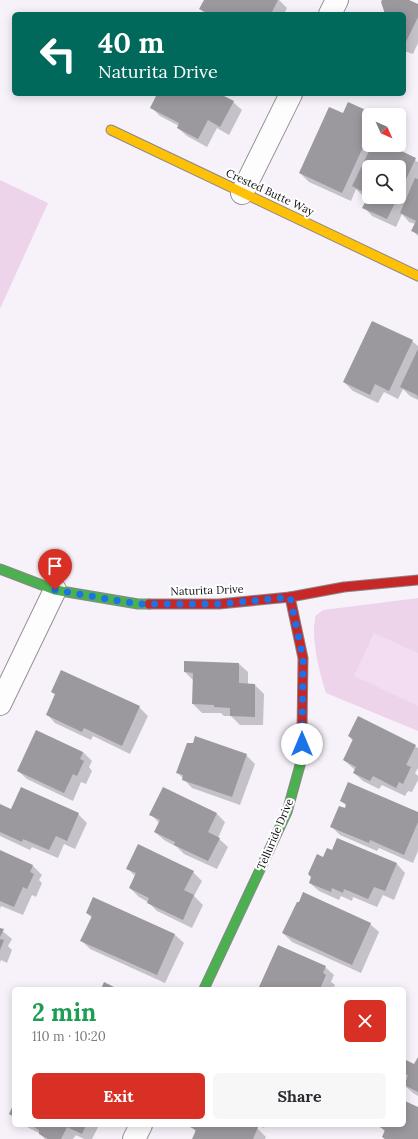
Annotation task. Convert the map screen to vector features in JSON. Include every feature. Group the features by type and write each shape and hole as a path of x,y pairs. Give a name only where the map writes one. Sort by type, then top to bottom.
{"street":[{"path":"331,12 337,0"},
{"path":"242,192 290,96"},
{"name":"Crested Butte Way","path":"111,130 418,276"},
{"name":"Naturita Drive","path":"0,569 55,590 138,604 219,604 290,597 344,587 418,580"},
{"path":"0,704 55,590"},
{"name":"Telluride Drive","path":"205,987 287,812 302,758 303,658 290,597"},
{"path":"134,1139 140,1127"}],"shaded area":[{"path":"0,180 48,203 0,309"},
{"path":"418,598 418,731 326,693 315,646 314,629 315,616 323,610"},
{"path":"374,633 418,653 418,706 354,676"}],"building":[{"path":"204,0 278,0 272,12 206,12 199,9"},
{"path":"382,0 409,0 418,4 418,17 406,42 406,12 384,12 381,2"},
{"path":"156,96 224,96 234,101 220,127 208,120 198,139 177,128 179,123 150,108"},
{"path":"348,102 362,108 362,149 342,193 299,173 329,107 343,113"},
{"path":"369,152 404,152 416,158 406,179 406,160 365,160"},
{"path":"362,166 362,191 352,186"},
{"path":"415,178 418,179 418,234 411,231 416,221 400,213 404,204 406,204 406,199"},
{"path":"364,204 394,204 387,219 362,208"},
{"path":"372,321 413,340 389,391 375,384 370,395 343,382"},
{"path":"418,349 418,398 417,395 400,387"},
{"path":"184,661 239,663 239,683 255,684 255,717 230,716 230,708 214,707 214,705 192,704 193,673 184,672"},
{"path":"61,670 140,706 122,746 84,728 82,732 46,715 55,694 51,692"},
{"path":"358,716 416,745 406,765 411,767 403,784 399,782 396,788 373,776 370,781 353,773 356,767 343,760 353,739 348,736"},
{"path":"36,730 83,752 80,759 84,761 77,776 73,774 64,793 17,771"},
{"path":"195,736 247,754 232,797 182,780 183,775 176,773 187,743 193,743"},
{"path":"348,782 418,812 418,822 404,855 370,840 369,843 330,827 339,806 345,808 346,804 340,801"},
{"path":"21,787 79,813 67,841 56,836 49,850 23,839 22,842 0,832 0,804 11,809"},
{"path":"163,787 217,813 208,832 220,838 208,861 174,845 175,842 154,832 160,820 149,815"},
{"path":"337,838 397,863 385,891 374,887 368,899 344,889 343,893 332,888 331,892 309,883 311,877 308,874 317,854 323,857 327,848 332,850"},
{"path":"138,844 194,871 184,890 194,895 183,920 147,903 149,898 129,888 136,873 126,869"},
{"path":"0,850 33,865 30,872 34,874 27,889 23,887 14,907 0,901"},
{"path":"303,892 371,923 352,965 282,933"},
{"path":"93,897 175,934 157,975 80,941 92,916 86,913"},
{"path":"0,928 4,929 0,937"},
{"path":"0,939 4,940 0,950"},
{"path":"278,945 326,966 323,973 326,975 321,987 259,987"},
{"path":"104,982 114,987 102,987"},
{"path":"418,1057 418,1092 406,1086 408,1075 406,1074 406,1060 414,1064"},
{"path":"406,1101 418,1107 418,1139 385,1139 382,1137 385,1130 380,1127 406,1127"},
{"path":"12,1107 12,1116 9,1114"},
{"path":"34,1127 67,1127 61,1139 48,1139 39,1134 39,1130"},
{"path":"67,1127 85,1127 82,1134"},
{"path":"190,1127 258,1127 253,1139 192,1139 196,1130"}],"traffic: fast":[{"path":"0,569 55,590 138,604 149,604"},
{"path":"205,987 287,812 302,758 302,731"}],"traffic: slow":[{"path":"111,130 418,276"}],"traffic: jam":[{"path":"149,604 219,604 290,597 344,587 418,580"},
{"path":"290,597 303,658 302,731"}],"route":[{"path":"55,590 138,604 219,604 290,597 303,658 302,744"}]}
